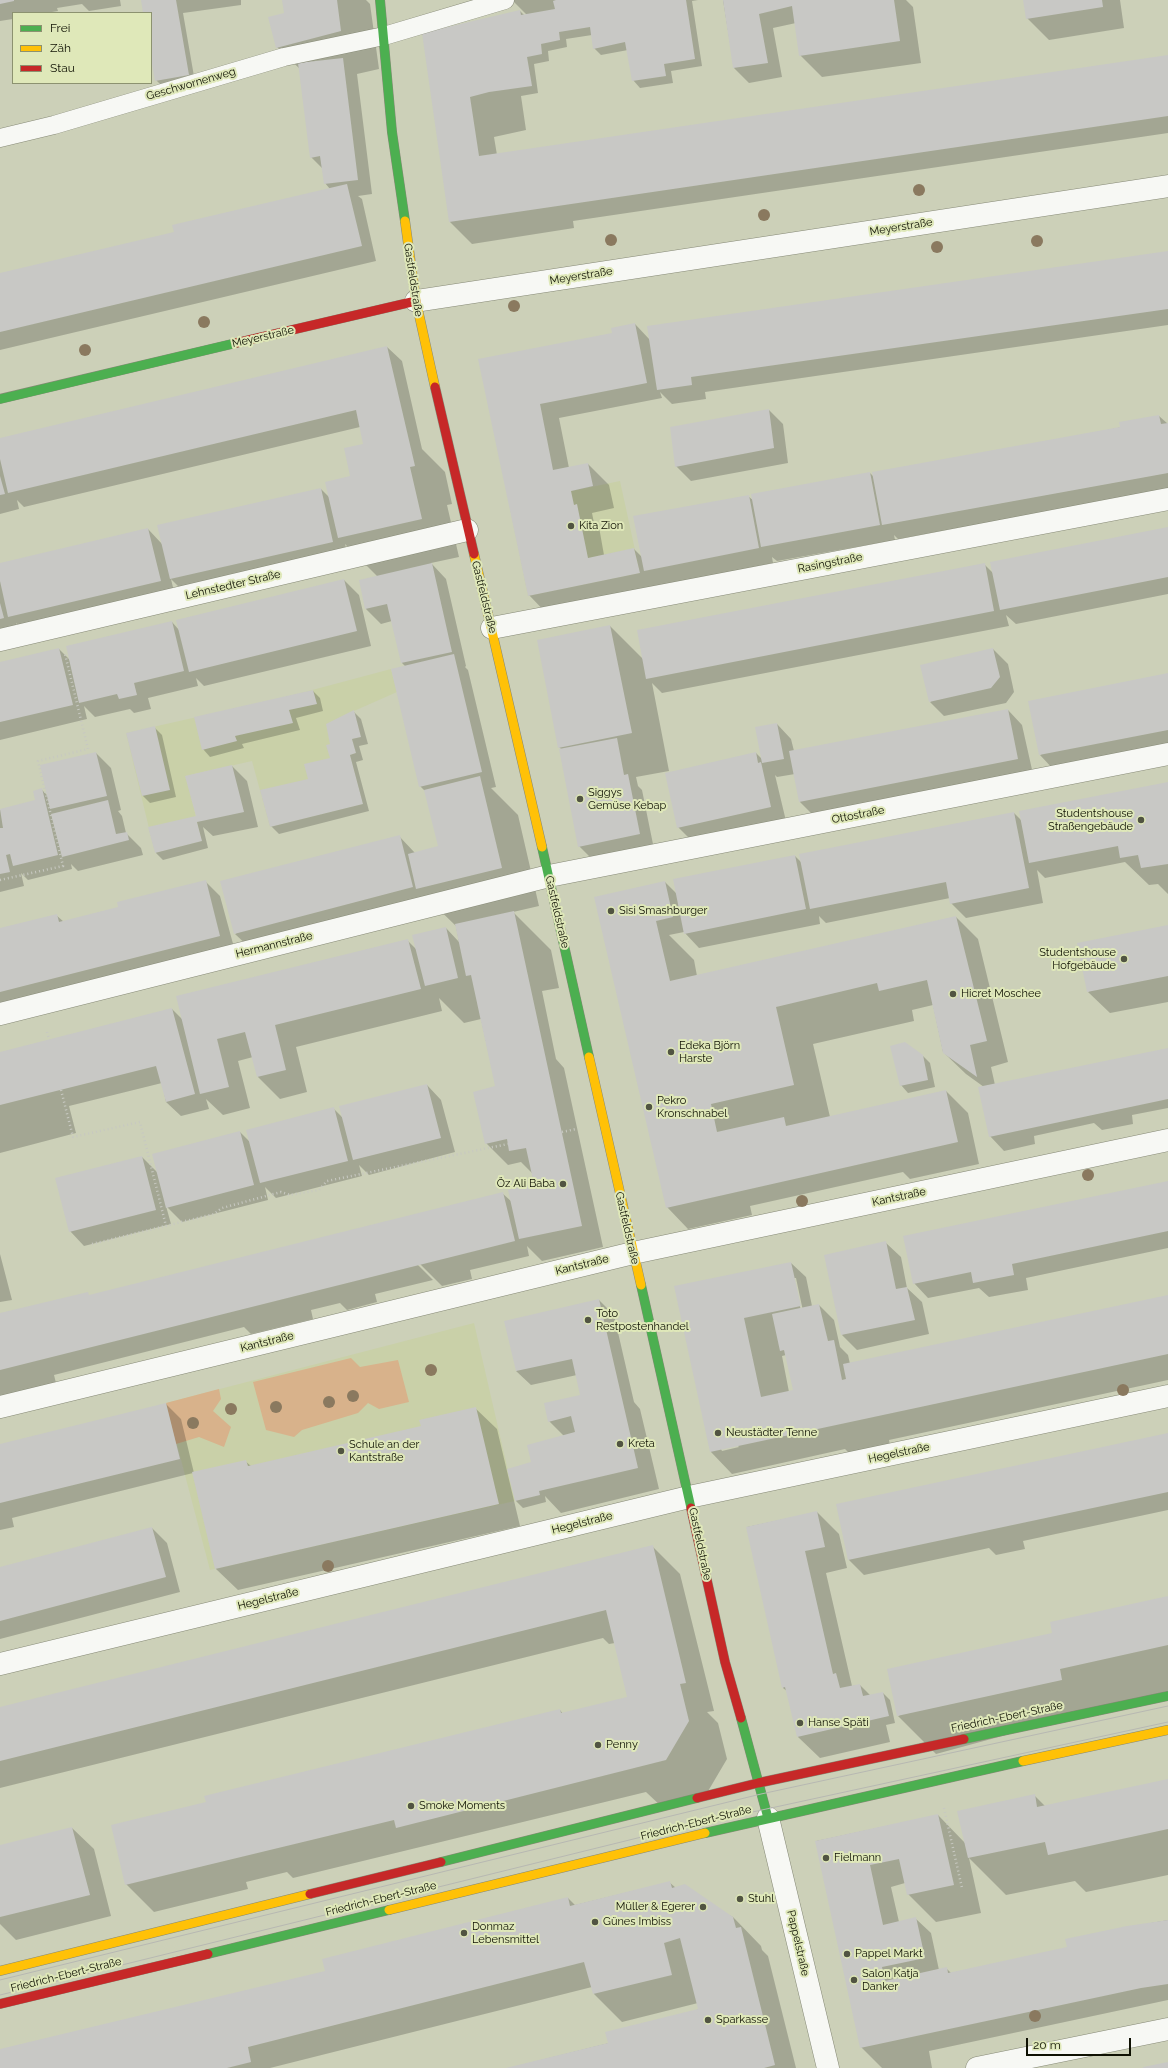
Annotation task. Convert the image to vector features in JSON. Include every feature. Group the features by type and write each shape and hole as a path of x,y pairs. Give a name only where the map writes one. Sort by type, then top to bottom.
{"main road":[{"name":"Gastfeldstraße","path":"380,0 392,132 416,301 467,530 492,628 549,876 726,1662 758,1783"},
{"name":"Meyerstraße","path":"0,399 416,301"},
{"name":"Friedrich-Ebert-Straße","path":"0,1971 758,1783 1168,1696"},
{"name":"Friedrich-Ebert-Straße","path":"0,2004 768,1818 937,1779 1168,1730"},
{"name":"Friedrich-Ebert-Straße","path":"758,1783 768,1818"}],"street":[{"name":"Meyerstraße","path":"416,301 1168,186"},
{"name":"Rasingstraße","path":"492,628 1168,499"},
{"name":"Lehnstedter Straße","path":"0,640 467,530"},
{"name":"Ottostraße","path":"549,876 1168,754"},
{"name":"Hermannstraße","path":"0,1014 549,876"},
{"name":"Kantstraße","path":"0,1407 633,1253 1168,1140"},
{"name":"Hegelstraße","path":"0,1664 689,1497 1168,1396"},
{"name":"Pappelstraße","path":"768,1818 828,2068"},
{"path":"976,2068 1168,2029"}],"lane":[{"path":"384,36 505,0"},
{"name":"Geschwornenweg","path":"0,138 61,122 284,57 384,36"}],"path":[{"path":"0,880 63,866 38,761 88,749 66,655"},
{"path":"61,1090 73,1137 140,1122 166,1226"},
{"path":"92,1244 214,1214 222,1208 281,1192 290,1195 319,1190 327,1181 508,1144"},
{"path":"937,1779 962,1888"}],"shaded area":[{"name":"Kita Zion","path":"620,481 640,573 528,596 509,504"},
{"path":"391,669 397,692 354,711 361,737 352,739 356,753 350,755 363,804 270,827 252,761 186,776 202,841 155,853 126,733 286,697"},
{"name":"Schule an der Kantstraße","path":"474,1323 515,1501 210,1570 166,1403"},
{"path":"351,1358 360,1367 398,1360 409,1402 379,1409 368,1403 358,1413 302,1430 294,1437 266,1430 253,1382"},
{"path":"219,1389 221,1399 213,1411 231,1427 224,1447 199,1437 176,1444 166,1403"}],"building":[{"path":"0,0 14,0 14,1 0,4"},
{"path":"141,0 176,0 189,75 155,81 152,64 152,12 143,12"},
{"path":"282,0 337,0 341,31 276,48 268,17 284,13"},
{"path":"556,0 686,0 695,59 664,64 666,76 632,81 625,42 593,49 590,27 559,32 560,40 541,44 542,54 527,57 532,86 489,92 470,97 479,156 1168,55 1168,116 449,222 422,33 520,10 521,15 555,9 553,1"},
{"path":"723,0 894,0 900,41 799,56 792,6 759,14 768,63 733,68"},
{"path":"1023,0 1102,0 1103,7 1026,19"},
{"path":"343,58 358,180 324,184 320,156 310,158 298,63"},
{"path":"347,184 362,246 0,332 0,273 174,232 172,225"},
{"path":"1168,251 1168,309 691,377 692,385 657,390 647,326"},
{"path":"635,323 647,383 540,404 553,470 588,463 593,486 571,491 574,505 577,504 588,558 634,548 640,573 528,596 478,359 612,333 611,328"},
{"path":"387,346 415,466 410,467 422,519 338,538 325,482 350,476 344,448 363,444 356,410 8,493 0,459 0,438"},
{"path":"769,409 774,448 675,467 670,427"},
{"path":"1159,415 1161,424 1168,423 1168,473 882,525 872,472 1120,427 1119,422"},
{"path":"870,472 880,525 761,547 751,494"},
{"path":"0,476 5,494 0,495"},
{"path":"321,488 333,542 170,579 157,525"},
{"path":"749,495 759,548 644,571 633,516"},
{"path":"1168,527 1168,577 1000,610 990,562"},
{"path":"148,528 161,581 8,617 0,581 0,563"},
{"path":"432,563 452,652 401,663 387,604 365,609 359,580"},
{"path":"985,563 994,611 646,679 637,630"},
{"path":"344,579 357,631 189,672 176,620"},
{"path":"0,603 4,618 0,619"},
{"path":"172,621 184,671 134,683 137,695 119,699 117,694 79,703 66,646"},
{"path":"610,625 632,733 558,748 537,640"},
{"path":"59,648 73,705 0,722 0,662"},
{"path":"993,648 1000,677 991,688 929,702 920,665"},
{"path":"454,654 482,772 419,787 391,669"},
{"path":"1168,673 1168,730 1039,755 1028,701"},
{"path":"313,690 317,704 289,710 293,723 235,736 237,741 202,750 194,717"},
{"path":"1008,709 1018,759 799,802 789,751"},
{"path":"354,710 361,737 352,739 356,753 350,755 363,804 270,827 260,790 308,779 304,764 330,758 326,745 330,744 326,724"},
{"path":"777,723 784,759 762,763 755,727"},
{"path":"155,726 170,790 142,796 126,733"},
{"path":"617,738 624,775 628,774 640,834 578,847 559,749"},
{"path":"96,752 107,796 50,809 40,765"},
{"path":"756,752 758,763 761,762 771,807 677,828 665,773"},
{"path":"232,765 244,812 197,822 202,841 155,853 148,827 196,816 185,776"},
{"path":"480,776 502,868 416,889 408,854 438,846 424,790"},
{"path":"1168,782 1168,864 1141,868 1138,855 1120,858 1118,846 1029,863 1019,811"},
{"path":"42,788 58,855 13,866 10,854 6,855 10,872 0,874 0,828 3,828 0,809 35,800 33,791"},
{"path":"108,800 116,834 127,832 129,840 62,857 51,814"},
{"path":"1014,812 1029,888 950,904 946,882 810,909 799,854"},
{"path":"400,835 413,887 234,934 220,881"},
{"path":"795,855 806,909 684,934 673,879"},
{"path":"206,880 220,936 0,992 0,928 57,914 59,922 118,907 117,902"},
{"path":"665,881 673,917 656,921 670,981 956,916 987,1041 970,1045 977,1077 943,1053 927,980 879,991 877,983 776,1007 794,1085 711,1104 717,1132 784,1117 786,1126 946,1090 958,1142 666,1208 594,897"},
{"path":"514,911 582,1226 519,1239 508,1190 534,1184 526,1148 509,1151 507,1139 485,1144 473,1092 495,1086 471,975 466,976 455,924"},
{"name":"Studentshouse Hofgebäude","path":"1168,925 1168,976 1087,992 1077,943"},
{"path":"446,927 458,978 425,986 412,935"},
{"path":"408,939 421,989 275,1025 286,1070 257,1077 245,1032 217,1039 229,1087 200,1094 176,996"},
{"path":"172,1008 195,1094 166,1102 156,1066 0,1105 0,1052"},
{"path":"905,1042 923,1055 928,1080 900,1086 890,1046"},
{"path":"1168,1048 1168,1099 989,1137 978,1087"},
{"path":"427,1084 441,1138 353,1160 339,1106"},
{"path":"334,1107 348,1161 260,1183 246,1130"},
{"path":"240,1131 254,1185 166,1208 152,1154"},
{"path":"142,1156 156,1210 69,1232 55,1178"},
{"path":"1168,1181 1168,1231 1012,1264 1014,1275 973,1283 971,1272 913,1284 903,1236"},
{"path":"503,1192 515,1241 0,1370 0,1313 88,1292 89,1295"},
{"path":"886,1241 896,1289 907,1287 915,1320 841,1335 824,1255"},
{"path":"791,1262 801,1306 744,1318 761,1397 793,1390 784,1350 780,1351 772,1314 819,1304 828,1341 834,1340 842,1380 846,1379 843,1364 1168,1295 1168,1354 710,1452 674,1286"},
{"path":"599,1299 638,1468 539,1491 540,1495 515,1501 507,1469 531,1462 527,1445 575,1432 571,1416 548,1422 544,1403 580,1395 572,1359 516,1371 504,1321"},
{"path":"166,1403 180,1459 0,1503 0,1444"},
{"path":"476,1407 499,1504 215,1569 192,1472 246,1460 248,1466 421,1426 419,1420"},
{"path":"1168,1433 1168,1492 848,1560 836,1504"},
{"path":"817,1511 825,1547 805,1551 833,1674 836,1673 840,1688 860,1684 863,1696 883,1692 889,1716 797,1737 785,1687 782,1688 746,1527"},
{"path":"152,1527 166,1577 0,1621 0,1567"},
{"path":"653,1545 686,1683 680,1684 689,1721 666,1760 396,1828 394,1820 125,1885 111,1825 206,1802 204,1796 560,1709 561,1713 627,1697 606,1610 0,1761 0,1707"},
{"path":"1168,1596 1168,1645 1060,1669 1062,1680 897,1716 887,1669 1052,1633 1050,1622"},
{"path":"1168,1779 1168,1829 1048,1855 1045,1842 968,1858 957,1811 1035,1794 1037,1807"},
{"path":"938,1814 954,1885 907,1895 899,1859 870,1865 883,1925 916,1917 925,1958 882,1967 885,1981 947,1967 948,1973 1067,1947 1065,1939 1127,1926 1168,1920 1168,1984 1141,1988 860,2048 815,1841"},
{"path":"72,1827 90,1895 0,1917 0,1845"},
{"path":"670,1881 672,1888 685,1884 733,1917 736,1928 741,1927 775,2065 764,2068 506,2068 608,2043 605,2032 698,2009 680,1938 664,1943 672,1975 593,1994 584,1962 248,2047 251,2062 227,2068 0,2068 0,2049 325,1971 322,1959 568,1897 570,1906"},
{"path":"1168,2062 1168,2068 1143,2068 1143,2067"}],"tram line":[{"path":"0,1980 761,1794 1168,1706"},
{"path":"0,1995 674,1829 1168,1722"}],"traffic: fast":[{"path":"380,0 392,132 405,221"},
{"path":"0,399 236,343"},
{"path":"542,847 589,1057"},
{"path":"641,1285 691,1508"},
{"path":"964,1739 1168,1696"},
{"path":"741,1718 768,1818"},
{"path":"705,1833 1023,1761"},
{"path":"441,1862 697,1798"},
{"path":"208,1954 389,1910"}],"traffic: slow":[{"path":"405,221 416,301 435,387"},
{"path":"474,554 542,847"},
{"path":"589,1057 641,1285"},
{"path":"1023,1761 1168,1730"},
{"path":"389,1910 705,1833"},
{"path":"0,1971 310,1894"}],"traffic: jam":[{"path":"236,343 416,301"},
{"path":"435,387 474,554"},
{"path":"691,1508 725,1662 741,1718"},
{"path":"697,1798 758,1783 964,1739"},
{"path":"310,1894 441,1862"},
{"path":"0,2004 208,1954"}],"place":[{"name":"Kita Zion","path":"571,526"},
{"name":"Siggys Gemüse Kebap","path":"580,799"},
{"name":"Studentshouse Straßengebäude","path":"1141,820"},
{"name":"Sisi Smashburger","path":"611,911"},
{"name":"Studentshouse Hofgebäude","path":"1124,959"},
{"name":"Hicret Moschee","path":"953,994"},
{"name":"Edeka Björn Harste","path":"671,1052"},
{"name":"Pekro Kronschnabel","path":"649,1107"},
{"name":"Öz Ali Baba","path":"563,1184"},
{"name":"Toto Restpostenhandel","path":"588,1320"},
{"name":"Neustädter Tenne","path":"718,1433"},
{"name":"Kreta","path":"620,1444"},
{"name":"Schule an der Kantstraße","path":"341,1451"},
{"name":"Hanse Späti","path":"800,1723"},
{"name":"Penny","path":"598,1745"},
{"name":"Smoke Moments","path":"411,1806"},
{"name":"Fielmann","path":"826,1858"},
{"name":"Stuhl","path":"740,1899"},
{"name":"Müller & Egerer","path":"703,1907"},
{"name":"Günes Imbiss","path":"595,1922"},
{"name":"Donmaz Lebensmittel","path":"464,1933"},
{"name":"Pappel Markt","path":"847,1954"},
{"name":"Salon Katja Danker","path":"854,1980"},
{"name":"Sparkasse","path":"708,2020"}]}
